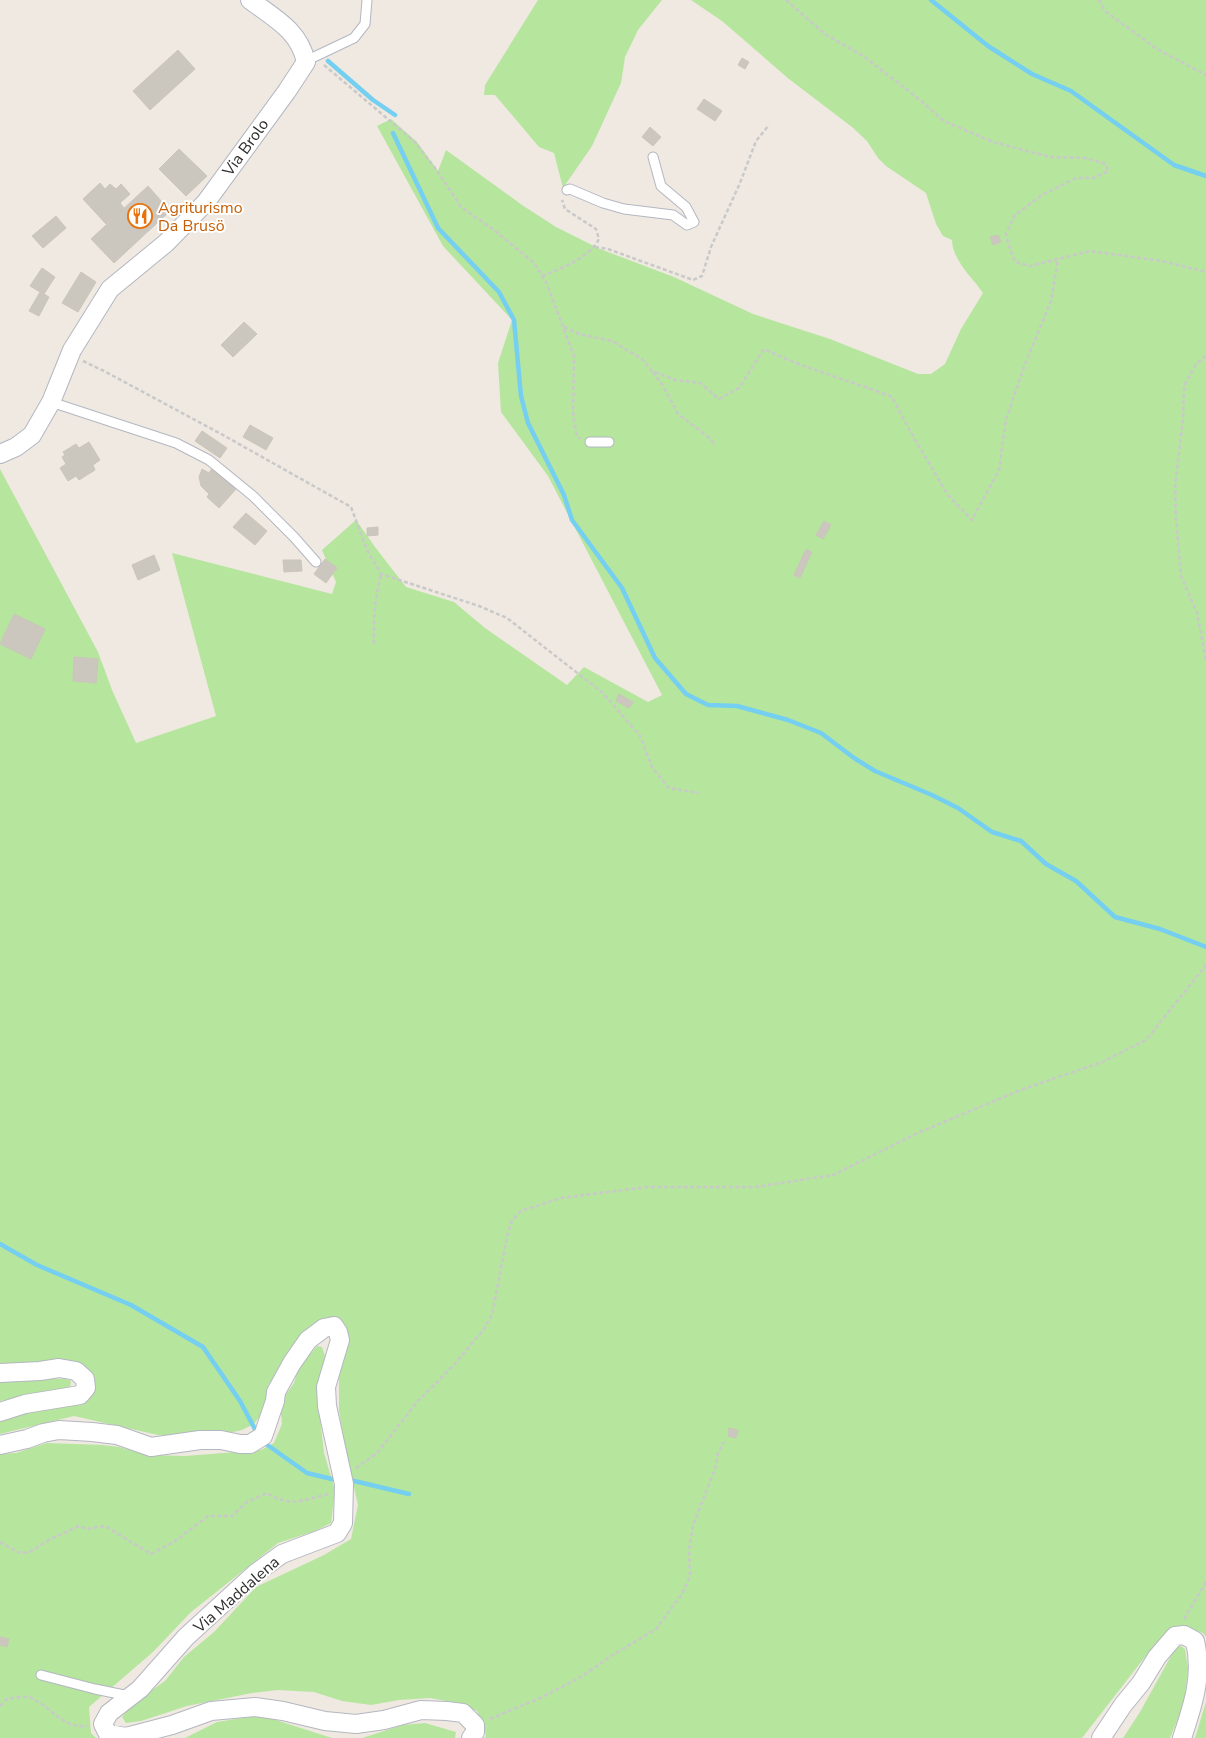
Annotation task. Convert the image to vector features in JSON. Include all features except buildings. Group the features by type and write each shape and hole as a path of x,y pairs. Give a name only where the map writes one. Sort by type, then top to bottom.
{"street":[{"name":"Via Brolo","path":"0,454 16,447 32,435 51,402 70,356 110,289 166,243 206,202 306,62 300,44 291,31 250,0"},
{"name":"Via Maddalena","path":"0,1445 59,1430 117,1436 151,1446 200,1440 221,1440 250,1444 263,1436 276,1401 276,1392 308,1340 324,1328 334,1326 338,1332 340,1340 326,1387 327,1406 343,1482 343,1523 336,1533 282,1554 256,1573 186,1637 140,1689 109,1713 103,1724"},
{"path":"0,1373 59,1368 76,1371 85,1379 86,1388 80,1395 25,1404 0,1412"},
{"path":"1101,1738 1123,1705 1141,1683 1157,1657 1175,1636 1184,1635 1195,1641 1199,1659 1194,1704 1182,1738"},
{"path":"103,1724 108,1734 126,1737 172,1725 211,1711 255,1707 283,1711 325,1721 356,1724 384,1720 421,1710 463,1713 473,1731"}],"lane":[{"path":"314,57 354,38 364,24 367,0"},
{"path":"567,190 570,189 603,203 624,209 673,215 687,225 694,222 686,206 661,186 654,157"},
{"path":"51,402 176,443 209,460 253,496 316,562"},
{"path":"590,442 608,442"},
{"path":"41,1675 95,1690 130,1696"}],"path":[{"path":"786,0 825,34 863,56 944,121 993,142 1050,157 1085,158 1106,164 1108,171 1094,178 1076,178 1042,195 1015,215 1006,233 1015,262 1030,266 1090,251 1162,261 1206,272"},
{"path":"1099,0 1104,11 1157,49 1206,75"},
{"path":"314,57 415,142 461,207 494,230 534,263 546,282 574,356 573,412 576,434 581,442 590,442"},
{"path":"595,247 608,249 693,280 702,276 711,247 740,183 756,141 769,125"},
{"path":"542,276 561,268 595,247 599,239 596,229 565,209 562,192 567,190"},
{"path":"652,371 675,380 700,383 719,399 739,388 764,350 892,397 948,495 972,520 999,470 1006,419 1024,367 1051,301 1058,259"},
{"path":"564,327 579,334 612,341 642,359 664,386 678,414 707,436 714,445"},
{"path":"70,356 104,371 155,398 351,507 367,550 381,574 479,606 507,618 603,693 640,736 652,767 669,788 699,793"},
{"path":"1206,356 1196,364 1184,386 1183,420 1175,485 1181,576 1197,613 1206,660"},
{"path":"374,644 373,617 375,597 381,574"},
{"path":"0,1542 18,1552 28,1554 49,1540 79,1526 88,1528 105,1526 151,1554 175,1542 208,1516 232,1516 247,1502 267,1493 280,1500 290,1502 330,1494 359,1466 377,1453 417,1402 452,1367 484,1330 492,1315 512,1220 521,1211 561,1198 647,1187 755,1187 833,1175 922,1131 1023,1089 1102,1062 1146,1040 1206,965"},
{"path":"473,1731 581,1677 610,1656 656,1629 682,1594 690,1575 689,1551 693,1525 718,1453 724,1442"},
{"path":"1175,1636 1186,1613 1206,1582"},
{"path":"0,1706 7,1699 29,1697 45,1706 64,1722 80,1727 103,1724"}],"green space":[{"path":"538,0 662,0 638,30 625,57 621,83 592,146 563,188 554,153 539,147 495,95 484,95 485,85"},
{"path":"691,0 1206,0 1206,1637 1203,1633 1181,1626 1167,1632 1155,1644 1082,1738 485,1738 486,1735 477,1711 452,1702 430,1698 399,1700 371,1705 342,1701 314,1692 278,1690 252,1693 187,1706 141,1721 126,1723 122,1717 134,1703 165,1681 184,1657 214,1632 256,1587 324,1555 351,1539 358,1505 344,1443 339,1410 339,1367 349,1344 342,1320 324,1320 268,1385 265,1409 254,1424 242,1430 193,1435 158,1435 74,1416 0,1434 0,1417 90,1384 34,1365 0,1364 0,469 98,652 112,690 136,743 216,716 172,553 332,594 336,582 322,550 356,520 406,587 454,602 485,628 567,685 584,667 648,702 662,695 548,476 501,412 498,363 512,320 443,246 377,126 391,119 417,142 438,171 446,150 556,227 600,249 674,277 753,314 830,339 918,374 931,374 945,364 961,329 983,293 959,262 955,255 952,240 943,236 936,224 926,193 886,166 878,158 867,141 852,127 789,79 722,21"},
{"path":"317,1346 322,1347 325,1356 317,1392 324,1453 335,1490 331,1523 315,1531 278,1543 191,1612 153,1652 89,1707 91,1733 96,1738 0,1738 0,1454 16,1453 47,1443 119,1447 148,1455 185,1456 261,1450 274,1443 282,1424 280,1403 294,1383 299,1367"},
{"path":"16,1378 65,1379 71,1381 70,1388 0,1401 0,1380"},
{"path":"1181,1646 1185,1649 1188,1669 1184,1704 1170,1738 1123,1738 1140,1712 1176,1647"},
{"path":"1206,1702 1206,1738 1195,1738"},
{"path":"260,1715 332,1738 185,1738 217,1722"},
{"path":"425,1723 456,1732 455,1738 362,1738 403,1725"}],"waterway":[{"path":"931,0 988,46 1032,74 1071,91 1174,165 1206,176"},
{"path":"328,61 373,100 395,115"},
{"path":"393,133 438,228 499,292 514,320 521,396 528,423 564,495 572,520 622,588 655,658 686,694 708,705 737,706 788,720 821,733 875,771 958,808 992,832 1021,841 1046,864 1076,881 1115,917 1160,929 1206,947"},
{"path":"0,1244 37,1265 131,1305 203,1347 240,1401 256,1431"},
{"path":"266,1444 307,1473 336,1480"},
{"path":"350,1480 409,1494"}],"place":[{"name":"Agriturismo Da Brusö","path":"140,216"}]}
